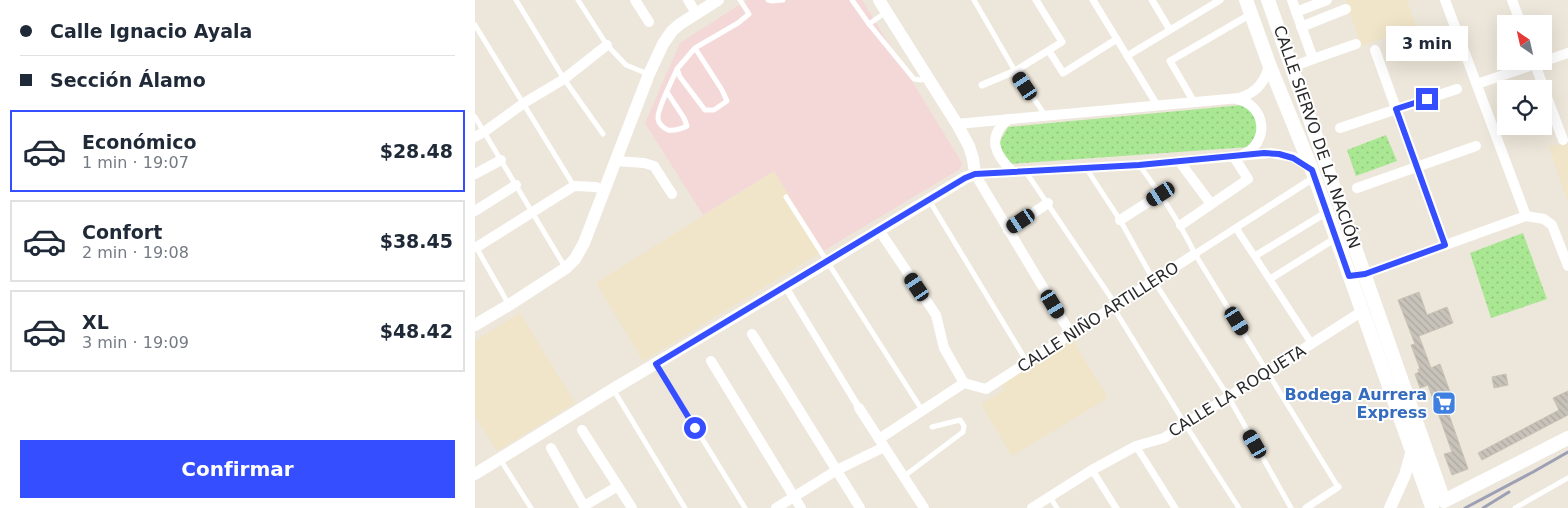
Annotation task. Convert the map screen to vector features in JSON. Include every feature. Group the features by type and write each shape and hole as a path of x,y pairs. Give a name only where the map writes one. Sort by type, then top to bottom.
{"main road":[{"name":"CALLE SIERVO DE LA NACIÓN","path":"1246,0 1269,64 1313,174 1412,450 1435,505"},
{"name":"CALLE SIERVO DE LA NACIÓN","path":"1268,0 1365,274 1435,505"},
{"path":"1435,505 1568,438"}],"street":[{"path":"635,0 649,22"},
{"path":"688,0 696,13"},
{"path":"475,325 566,268 575,260 584,243 649,74 663,44 672,31 696,13 718,0"},
{"path":"879,0 957,124 971,153 975,174 1071,334"},
{"path":"982,86 1015,71 1062,42 1036,0"},
{"path":"1093,0 1157,105"},
{"path":"1152,0 1170,30"},
{"path":"1127,56 1170,30 1207,3 1220,0"},
{"path":"1292,0 1313,59"},
{"path":"1296,12 1327,0"},
{"path":"1445,0 1526,216"},
{"path":"1512,0 1518,15"},
{"path":"1301,27 1346,9"},
{"path":"1194,102 1170,61 1251,14"},
{"path":"1049,51 1063,74 1117,39"},
{"path":"1292,67 1356,44"},
{"path":"479,134 524,103 564,79 607,45"},
{"path":"1375,50 1445,245"},
{"path":"1553,58 1568,54"},
{"path":"957,124 1245,96 1257,89 1265,77 1269,64"},
{"path":"1477,84 1516,70"},
{"path":"1340,128 1457,89"},
{"path":"1232,98 1250,104 1258,114 1261,126 1259,139 1252,149 1247,153 1234,157"},
{"path":"1552,110 1563,140"},
{"path":"1009,119 998,132 995,144 999,156 1013,172"},
{"path":"1357,188 1477,146"},
{"path":"475,474 613,389 965,178 975,174 1139,165 1264,153 1279,154 1293,158 1313,174"},
{"path":"1181,225 1248,179 1234,157"},
{"path":"475,174 501,160"},
{"path":"616,161 644,163 654,166 672,194"},
{"path":"1179,161 1211,204"},
{"name":"CALLE NIÑO ARTILLERO","path":"964,383 986,389 1236,228 1313,174"},
{"path":"475,211 516,185"},
{"path":"476,246 574,186 596,187 605,191"},
{"path":"1120,220 1161,194"},
{"path":"1008,230 1048,203"},
{"path":"1255,256 1327,212"},
{"path":"1349,276 1365,274 1526,216 1544,220 1552,225 1568,266"},
{"path":"1236,228 1312,344"},
{"path":"776,508 882,443 922,410 964,383 944,348 936,315 879,230"},
{"path":"1270,279 1336,238"},
{"path":"785,286 859,408 924,508"},
{"name":"CALLE LA ROQUETA","path":"1032,508 1092,470 1136,446 1164,438 1361,312"},
{"path":"752,334 860,508"},
{"path":"711,361 801,508"},
{"path":"582,430 632,508"},
{"path":"1136,446 1175,508"},
{"path":"551,448 585,507 618,486"},
{"path":"1390,508 1403,481 1412,450"},
{"path":"1092,470 1116,508"},
{"path":"1306,508 1339,487"}],"lane":[{"path":"516,0 564,79 603,134"},
{"path":"578,0 607,45 627,66 649,74"},
{"path":"667,92 685,118 687,126 683,129 669,130 661,126 658,118 659,108 677,69 695,48 738,23 749,14 740,0"},
{"path":"769,0 783,0"},
{"path":"852,0 869,24 914,78 921,80 927,77"},
{"path":"974,0 1015,71 1045,116"},
{"path":"869,24 887,12"},
{"path":"475,25 574,186"},
{"path":"677,69 680,77 705,110 714,110 727,101 695,48"},
{"path":"475,117 479,134 501,160 566,268"},
{"path":"1139,165 1181,225 1195,254 1339,487"},
{"path":"1086,167 1120,220 1154,281 1228,396 1291,508"},
{"path":"1026,172 1114,306 1185,424 1239,508"},
{"path":"786,197 922,410"},
{"path":"929,200 1027,362"},
{"path":"476,246 509,305"},
{"path":"656,364 745,508"},
{"path":"613,389 685,508"},
{"path":"903,477 963,432 964,426 960,420 933,427"},
{"path":"500,459 531,508"},
{"path":"1515,508 1568,478"},
{"path":"1050,496 1057,508"}],"shaded area":[{"path":"747,0 862,0 962,163 960,169 823,251 774,171 703,215 645,123 680,43"},
{"path":"1346,0 1407,0 1416,27 1361,46"},
{"path":"1568,141 1568,203 1549,147"},
{"path":"774,171 823,251 643,361 596,283"},
{"path":"520,313 575,403 497,451 475,416 475,341"},
{"path":"1072,339 1108,398 1012,456 981,404 1005,390 1001,383"}],"green space":[{"path":"1242,105 1257,113 1261,124 1249,147 1010,164 998,145 1008,127"},
{"path":"1386,135 1397,161 1356,176 1347,150"},
{"path":"1523,233 1547,299 1491,318 1470,253"}],"building":[{"path":"1419,292 1427,315 1447,307 1453,323 1419,336 1431,368 1440,364 1454,403 1446,406 1468,469 1452,475 1444,454 1452,452 1428,385 1420,388 1415,374 1420,369 1411,345 1415,344 1398,300"},
{"path":"1506,374 1508,385 1494,388 1492,377"},
{"path":"1568,391 1568,415 1482,460 1478,453 1559,410 1553,398"}],"railway":[{"path":"1465,508 1568,452"},
{"path":"1483,508 1509,492"}],"place":[{"name":"Bodega Aurrera Express","path":"1444,403"}],"route":[{"path":"695,428 656,364 965,178 975,174 1139,165 1264,153 1286,155 1300,161 1312,170 1349,276 1365,274 1445,245 1396,109 1427,99"}]}
